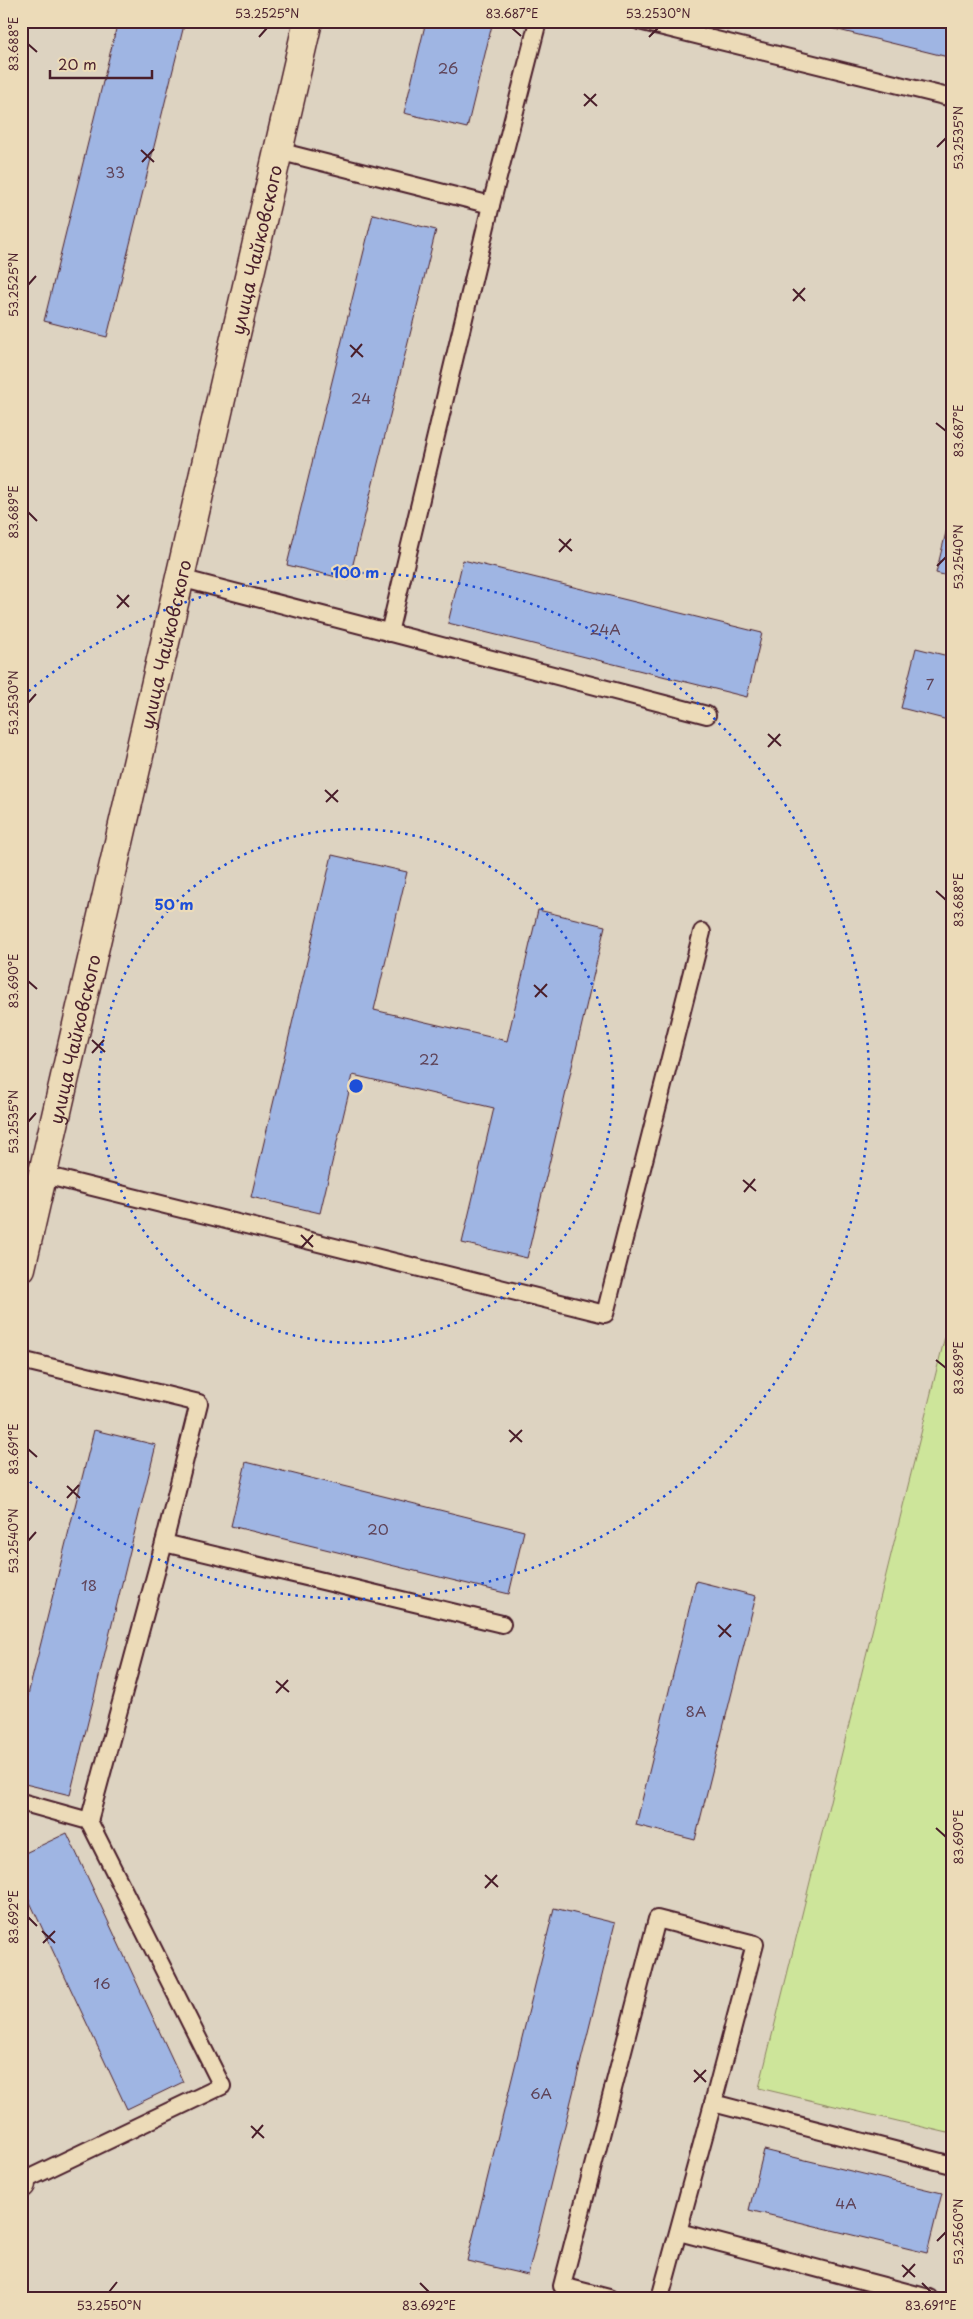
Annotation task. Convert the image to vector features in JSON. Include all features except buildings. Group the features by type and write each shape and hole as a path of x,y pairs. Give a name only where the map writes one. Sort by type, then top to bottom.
{"street":[{"name":"улица Чайковского","path":"21,1268 44,1175 99,923 308,21"}],"lane":[{"path":"389,633 491,205 538,21"},
{"path":"640,21 952,98"},
{"path":"278,151 491,205"},
{"path":"180,578 707,715"},
{"path":"44,1175 605,1314 702,932"},
{"path":"21,1360 199,1402 164,1542 88,1821 222,2086 21,2183"},
{"path":"164,1542 502,1624"},
{"path":"21,1802 88,1821"},
{"path":"609,2298 562,2286 657,1919 755,1944 660,2298"},
{"path":"713,2103 952,2165"},
{"path":"679,2232 929,2298"}],"green space":[{"path":"952,1308 952,2134 759,2088"}]}
